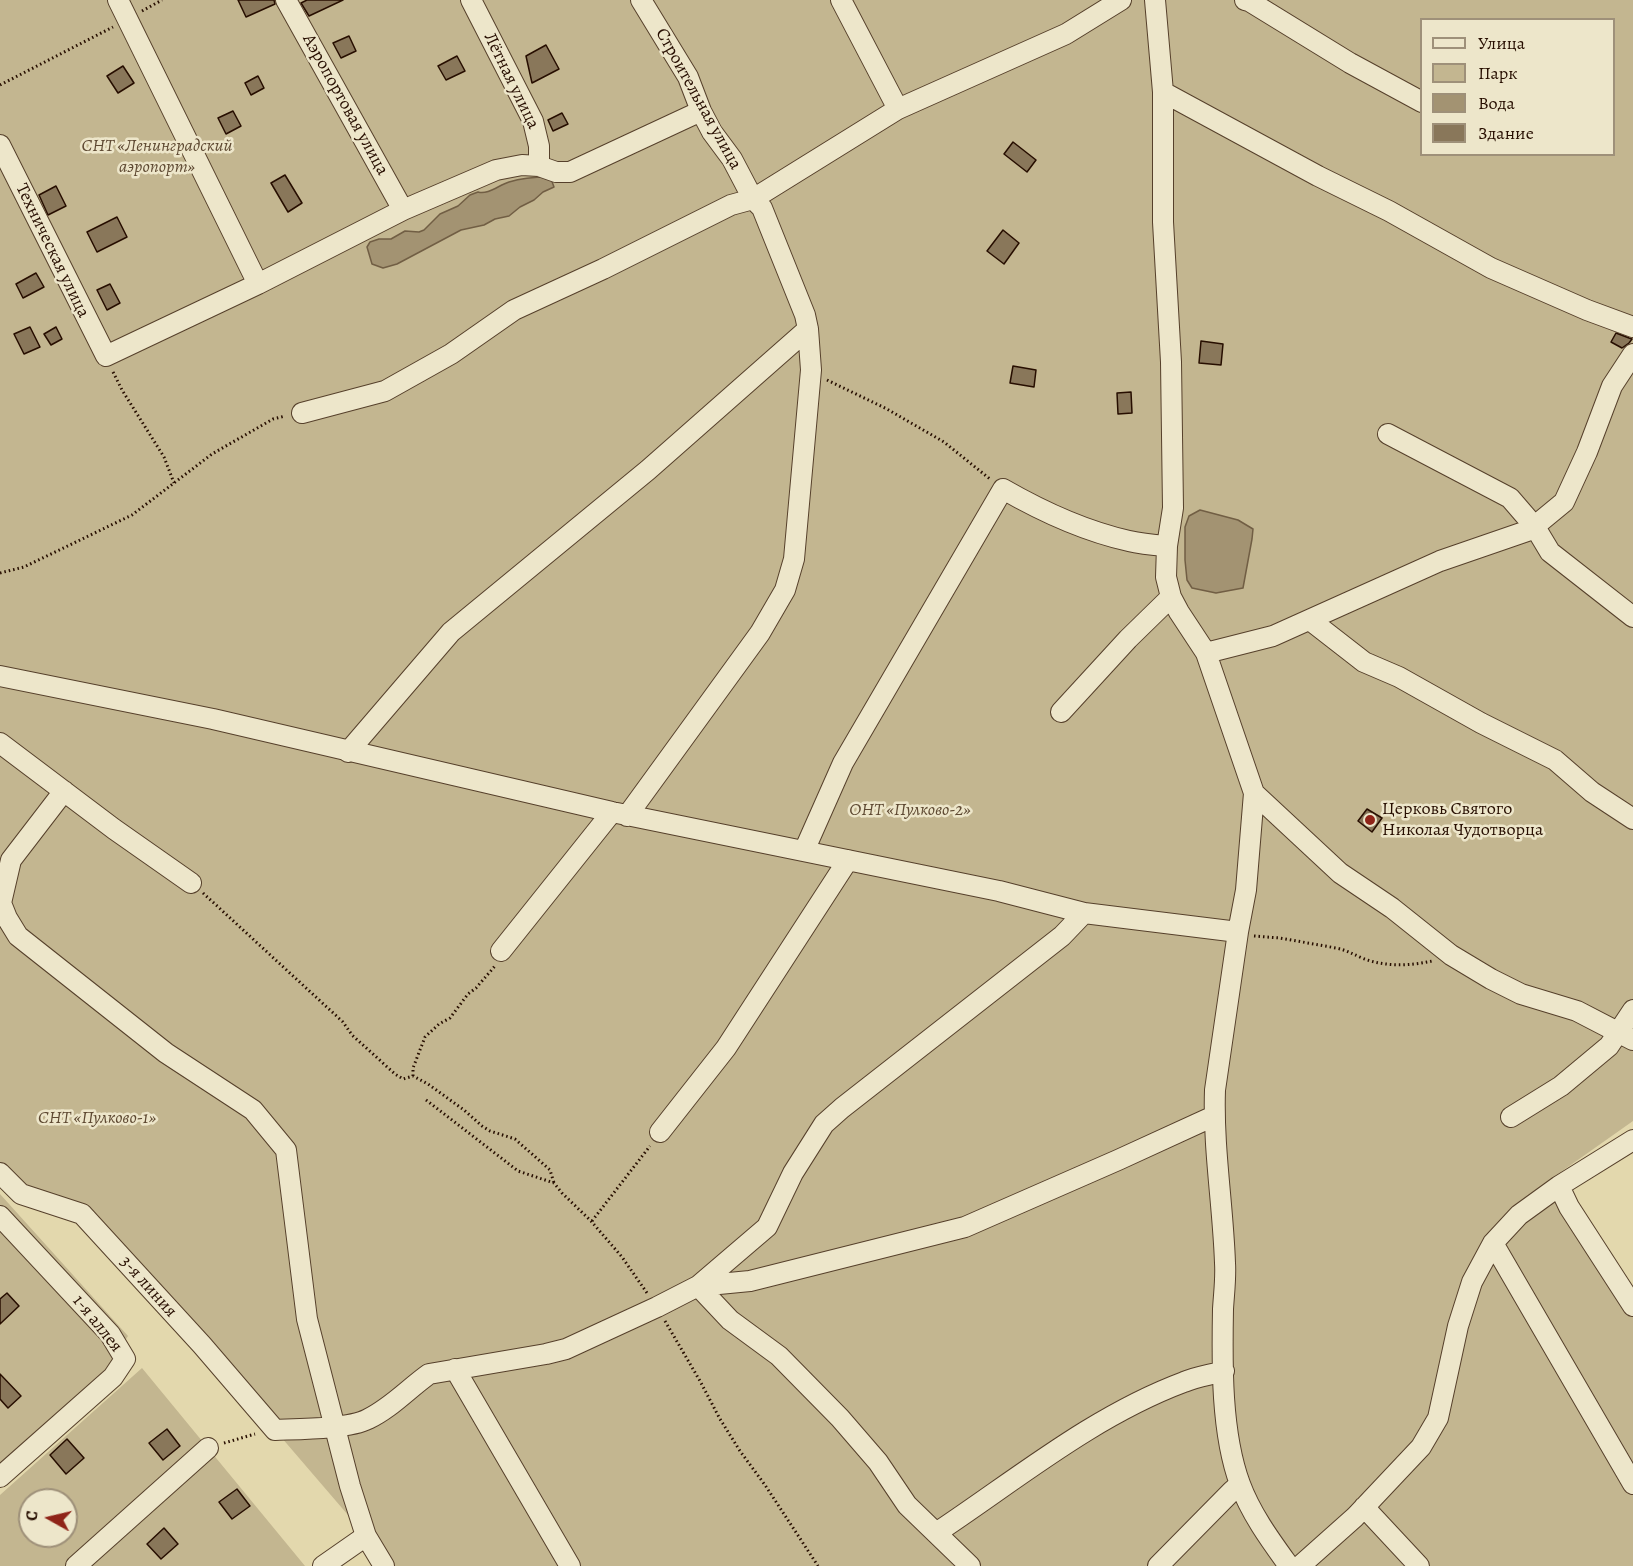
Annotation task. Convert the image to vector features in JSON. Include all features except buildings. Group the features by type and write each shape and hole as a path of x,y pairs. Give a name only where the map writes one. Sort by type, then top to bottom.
{"street":[{"path":"118,0 258,284"},
{"name":"Аэропортовая улица","path":"286,0 404,210"},
{"name":"Лётная улица","path":"471,0 533,121 540,146 539,166"},
{"name":"Строительная улица","path":"501,951 619,814 760,633 784,590 794,559 811,370 808,329 801,304 762,208 753,199 732,159 712,132 701,111 688,76 641,0"},
{"path":"841,0 898,109"},
{"path":"1155,0 1163,92 1163,222 1171,362 1173,507 1167,546 1166,577 1171,597 1206,653 1254,793 1246,890 1215,1090 1214,1116 1226,1267 1223,1308 1224,1371 1230,1449 1240,1484 1250,1507 1268,1538 1289,1566"},
{"path":"1245,0 1350,63 1420,101"},
{"path":"302,413 385,391 451,354 514,310 603,269 731,205 753,199 898,109 1066,33 1117,1"},
{"path":"1163,92 1309,171 1389,211 1491,268 1587,310 1633,327"},
{"path":"106,356 258,284 404,210 496,170 522,165 539,166 556,172 570,172 701,111"},
{"name":"Техническая улица","path":"0,145 106,356"},
{"path":"348,752 451,632 648,470 808,329"},
{"path":"1206,653 1274,636 1440,561 1530,530 1564,502 1587,452 1612,386 1633,354"},
{"path":"1388,434 1510,498 1534,527 1550,552 1633,617"},
{"path":"804,851 843,763 1003,489 1038,509 1094,532 1131,542 1167,546"},
{"path":"1061,712 1128,639 1171,597"},
{"path":"1310,620 1364,662 1399,677 1481,723 1555,760 1592,792 1633,819"},
{"path":"0,676 213,719 619,814 999,891 1084,913 1238,932"},
{"path":"0,743 191,883"},
{"path":"64,791 5,856 1,903 6,918 18,936 166,1053 252,1110 286,1150 307,1319 350,1486 366,1536 384,1566"},
{"path":"1254,793 1340,873 1392,908 1451,956 1521,994 1576,1011 1625,1036"},
{"path":"660,1132 726,1048 848,860"},
{"path":"275,1430 336,1426 366,1421 386,1409 429,1374 566,1349 698,1286 767,1227 793,1173 824,1124 1062,936 1084,913"},
{"path":"1511,1117 1561,1086 1609,1046 1625,1036 1633,1010"},
{"path":"698,1286 750,1281 965,1227 1214,1116"},
{"path":"1300,1566 1355,1517 1421,1447 1438,1418 1458,1326 1472,1282 1493,1243 1519,1215 1559,1186 1633,1140"},
{"name":"3-я линия","path":"0,1173 21,1194 82,1214 275,1430"},
{"path":"1559,1186 1569,1207 1633,1306"},
{"name":"1-я аллея","path":"0,1216 110,1334 124,1359 113,1377 0,1477"},
{"path":"1493,1243 1633,1484"},
{"path":"698,1286 730,1320 779,1356 840,1418 878,1462 908,1505 970,1566"},
{"path":"455,1369 570,1566"},
{"path":"936,1533 1101,1423 1140,1401 1185,1382 1224,1371"},
{"path":"76,1566 208,1448"},
{"path":"1158,1566 1240,1484"},
{"path":"1364,1507 1419,1566"},
{"path":"323,1566 366,1536"}],"path":[{"path":"0,85 162,0"},
{"path":"106,356 122,390 164,457 174,483"},
{"path":"811,370 832,383 887,409 944,442 1003,489"},
{"path":"0,573 24,567 132,515 212,454 273,419 302,413"},
{"path":"191,883 343,1023 352,1035 394,1074 403,1079 413,1076 428,1084 482,1126 515,1139 550,1170 562,1193 591,1221 622,1257 657,1307 720,1419 818,1566"},
{"path":"1238,932 1262,938 1280,938 1336,948 1364,958 1402,965 1414,965 1451,956"},
{"path":"413,1076 413,1068 425,1037 439,1024 450,1018 468,994 484,980 493,969 501,951"},
{"path":"426,1100 518,1170 555,1183"},
{"path":"591,1221 660,1132"},
{"path":"208,1448 248,1435 275,1430"}],"green space":[{"name":"ОНТ «Пулково-2»","path":"0,0 1633,0 1633,1121 1548,1181 1627,1312 1633,1312 1633,1566 384,1566 366,1536 275,1430 82,1214 0,1173"},
{"path":"0,1194 128,1336 104,1373 0,1469"},
{"path":"142,1368 305,1566 0,1566 0,1495"}],"water":[{"path":"548,177 554,187 509,216 461,230 397,264 383,268 372,264 367,247 370,242 391,239 405,231 424,230 440,214 458,206 470,195 478,192 490,191 505,183 519,180"},
{"path":"1200,510 1238,520 1253,529 1243,588 1216,593 1192,588 1187,580 1185,527 1189,516"}],"place":[{"name":"Церковь Святого Николая Чудотворца","path":"1370,820"}],"park label":[{"name":"СНТ «Ленинградский аэропорт»","path":"157,157"},
{"name":"СНТ «Пулково-1»","path":"97,1119"}]}
